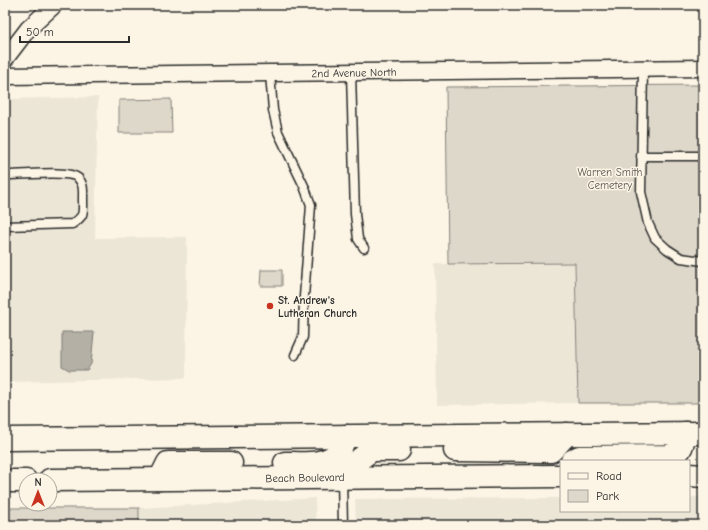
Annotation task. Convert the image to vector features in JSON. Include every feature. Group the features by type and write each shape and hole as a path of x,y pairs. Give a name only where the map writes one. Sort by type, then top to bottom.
{"highway":[{"path":"5,439 694,433"},
{"path":"574,460 579,457 668,456 677,453 694,433"},
{"path":"342,477 353,464 372,450 551,451 567,434"},
{"path":"160,479 168,463 308,463 327,460 339,451 346,436"},
{"name":"Beach Boulevard","path":"58,480 556,473"},
{"path":"690,475 703,476"},
{"path":"5,481 18,481"}],"street":[{"path":"5,59 28,28 54,5"},
{"name":"2nd Avenue North","path":"5,76 703,68"}],"lane":[{"path":"643,69 641,156 643,203 648,223 655,238 667,249 681,258 703,261"},
{"path":"351,73 355,214 358,239 364,248"},
{"path":"270,74 273,110 278,132 311,205 304,297 303,337 295,355"},
{"path":"641,156 703,156"},
{"path":"5,175 66,173 77,177 82,185 83,214 80,219 72,224 5,226"},
{"path":"342,477 343,525"}],"shaded area":[{"path":"98,97 95,238 187,237 186,378 5,382 5,99"},
{"path":"575,263 578,403 437,405 435,264"},
{"path":"62,332 94,332 91,364 87,370 69,370 62,366"},
{"path":"690,497 703,497 703,525 356,525 355,499 560,498 560,512 690,512"},
{"path":"315,498 316,525 139,525 139,508"}],"green space":[{"name":"Warren Smith Cemetery","path":"703,85 703,403 578,403 575,263 448,264 446,87"},
{"path":"171,99 172,133 119,133 119,100"},
{"path":"261,270 282,270 282,286 260,286"},
{"path":"5,508 18,508 18,512 58,512 58,508 139,508 139,525 5,525"}],"place":[{"name":"St. Andrew's Lutheran Church","path":"270,306"}]}
